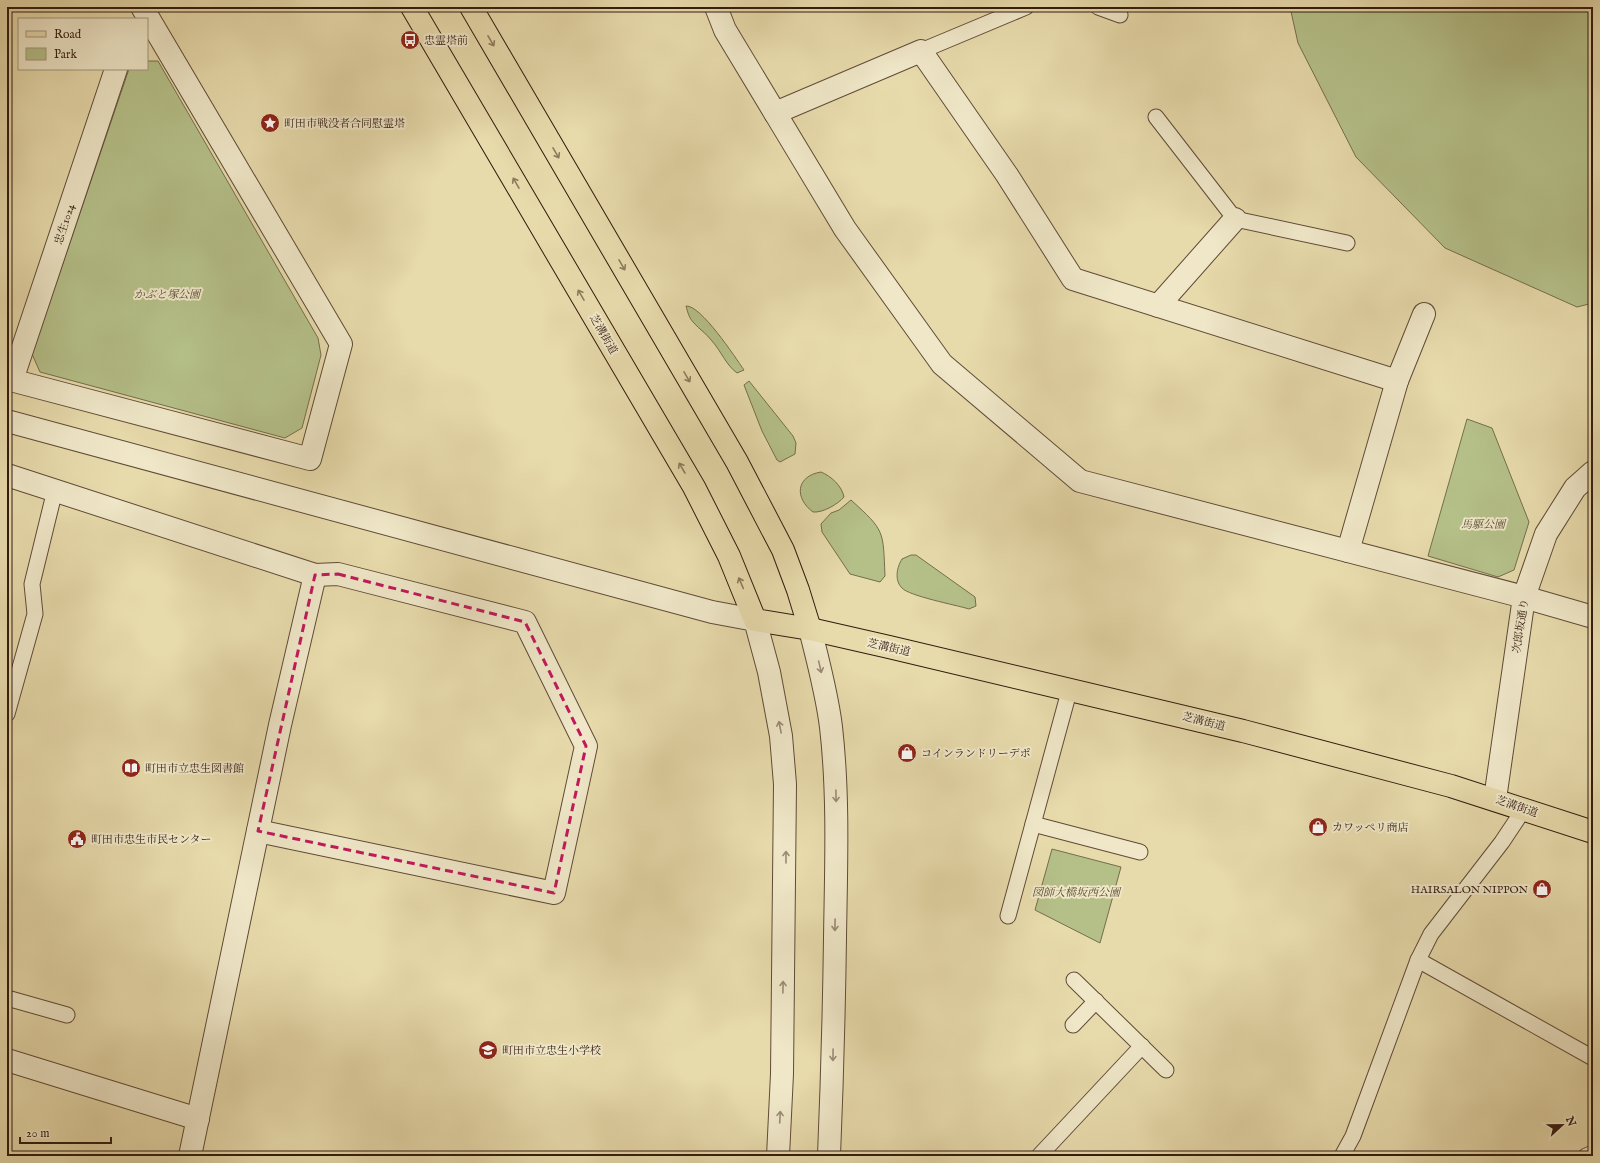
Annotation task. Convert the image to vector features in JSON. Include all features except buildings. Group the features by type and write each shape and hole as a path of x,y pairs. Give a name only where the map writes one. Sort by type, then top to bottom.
{"main road":[{"name":"芝溝街道","path":"412,7 694,487 729,556 755,620 810,629 1070,688 1243,731 1495,798 1593,832"},
{"path":"471,7 737,462 782,550 798,590 810,629"}],"street":[{"path":"136,18 142,7"},
{"path":"10,379 310,459 341,344 142,7"},
{"path":"718,8 725,30 845,229 942,364 1080,481 1524,596 1593,617"},
{"path":"775,113 920,51 1007,175 1073,279 1397,381"},
{"name":"忠生1024","path":"10,379 116,70"},
{"path":"1158,306 1236,218"},
{"path":"1348,551 1397,381 1424,314"},
{"path":"7,421 712,612 755,620 769,672 781,736 786,784 782,1066 778,1156"},
{"name":"次郎坂通り","path":"1495,798 1524,596 1546,534 1575,488 1593,472"},
{"path":"7,475 315,575 338,574 525,622 586,746 554,893 258,831"},
{"path":"190,1156 280,725 315,575"},
{"path":"810,629 821,669 831,725 835,777 836,864 833,1067 829,1156"},
{"path":"7,1060 198,1119"}],"lane":[{"path":"920,51 1026,7"},
{"path":"1098,7 1120,15"},
{"path":"1156,117 1236,218 1347,243"},
{"path":"7,714 35,614 32,584 55,490"},
{"path":"1008,916 1070,688"},
{"path":"1342,1156 1353,1136 1418,960 1431,934 1502,842 1524,808"},
{"path":"1033,824 1140,852"},
{"path":"1418,960 1593,1058"},
{"path":"1074,980 1166,1070"},
{"path":"7,998 67,1015"},
{"path":"1073,1025 1096,1001"},
{"path":"1039,1156 1142,1046"},
{"path":"1586,1156 1593,1153"}],"highlighted area":[{"path":"338,574 525,622 586,746 554,893 258,831 315,575"}],"green space":[{"path":"1290,7 1593,7 1593,303 1577,307 1445,248 1356,157 1298,43"},
{"name":"かぶと塚公園","path":"148,61 158,61 318,338 321,355 302,428 285,438 40,372 32,354 129,70 148,70"},
{"path":"686,306 692,308 709,322 744,370 737,373 733,370 710,338 692,321"},
{"path":"749,381 793,436 796,443 795,454 780,462 777,460 762,431 744,385"},
{"name":"馬駆公園","path":"1467,419 1492,428 1529,522 1514,570 1498,577 1428,556"},
{"path":"821,472 836,482 844,497 830,508 813,512 803,500 800,488 802,483 807,478 813,474"},
{"path":"851,500 870,518 880,532 884,549 885,576 880,582 850,574 822,532 821,524 831,513 839,510"},
{"path":"911,555 916,555 975,597 976,606 969,609 923,597 902,588 899,585 897,577 899,566 902,559"},
{"name":"図師大橋坂西公園","path":"1052,849 1121,867 1100,943 1035,910"}],"place":[{"name":"忠霊塔前","path":"410,40"},
{"name":"町田市戦没者合同慰霊塔","path":"270,123"},
{"name":"コインランドリーデポ","path":"907,753"},
{"name":"町田市立忠生図書館","path":"131,768"},
{"name":"カワッペリ商店","path":"1318,827"},
{"name":"町田市忠生市民センター","path":"77,839"},
{"name":"HAIRSALON NIPPON","path":"1542,889"},
{"name":"町田市立忠生小学校","path":"488,1050"}]}
